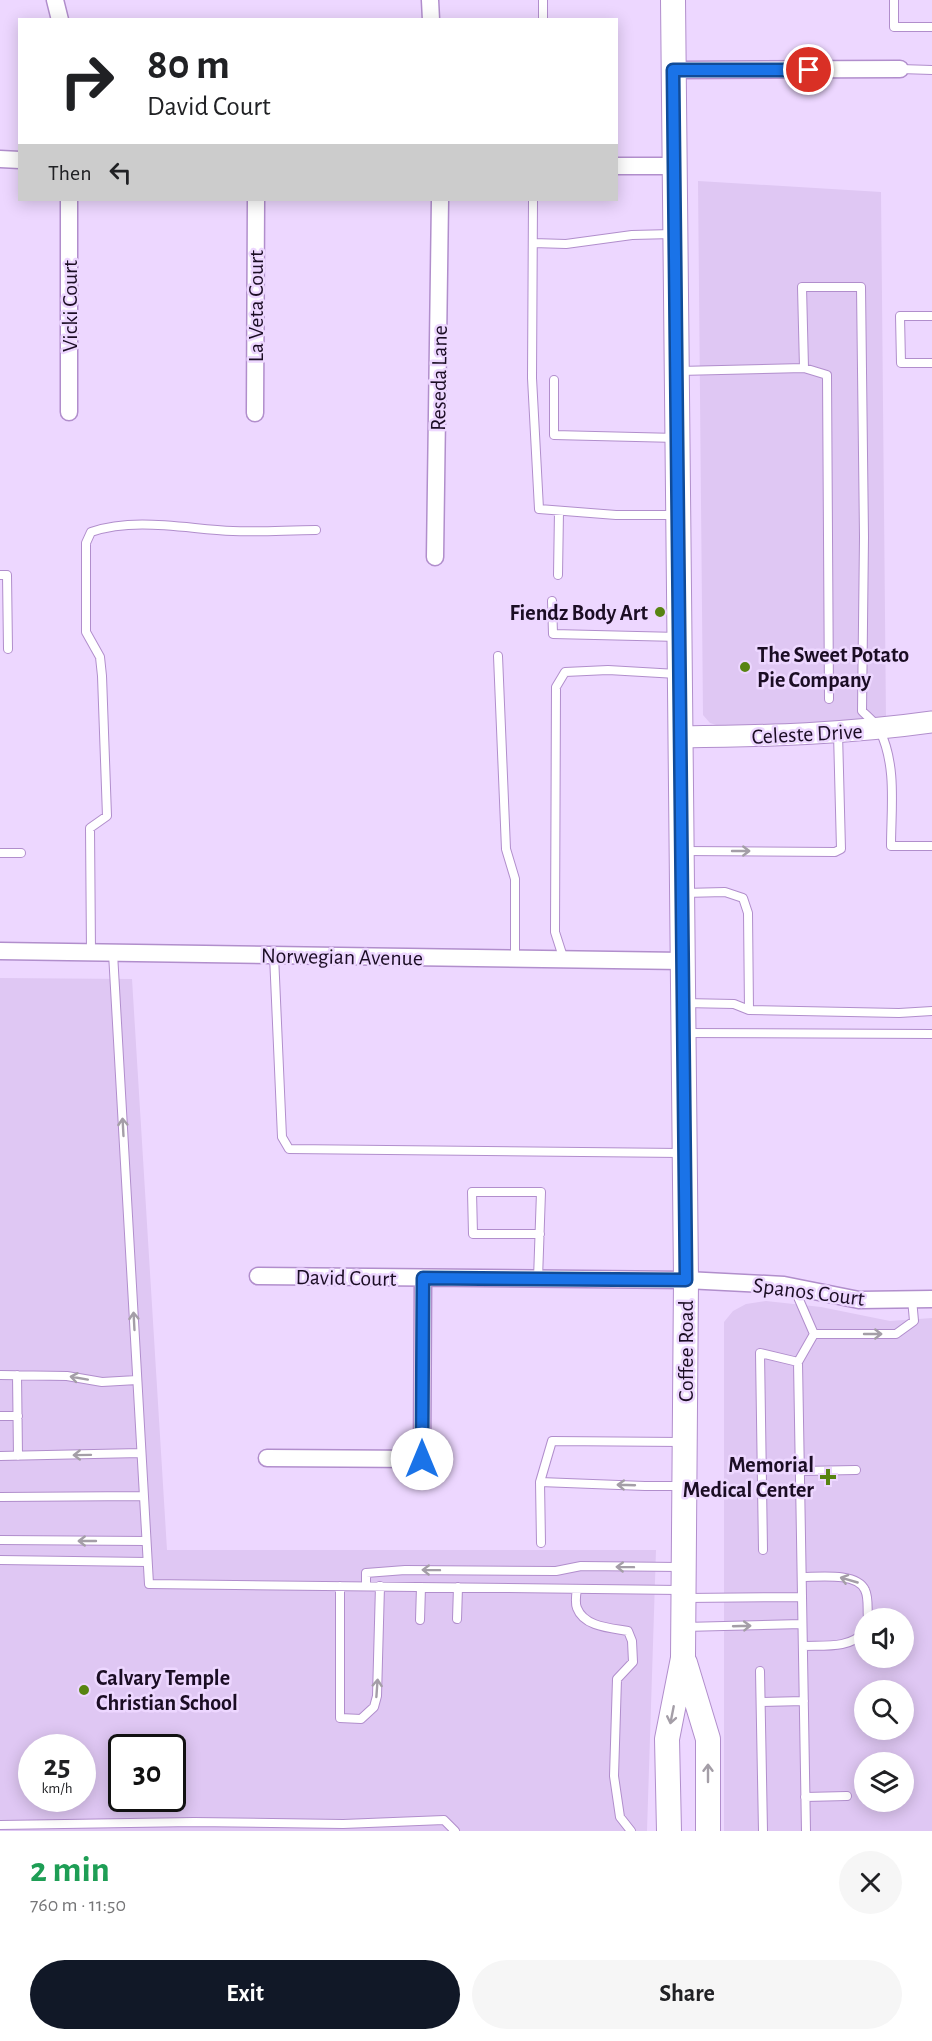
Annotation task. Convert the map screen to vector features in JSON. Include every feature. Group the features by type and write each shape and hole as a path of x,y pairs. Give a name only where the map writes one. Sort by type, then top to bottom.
{"main road":[{"name":"Coffee Road","path":"669,1831 667,1739 683,1658 686,1280 673,0"},
{"name":"Coffee Road","path":"683,1658 708,1739 708,1831"}],"street":[{"path":"55,0 60,18"},
{"path":"430,0 431,18"},
{"path":"673,70 900,69"},
{"path":"0,159 18,160"},
{"path":"618,166 674,166"},
{"name":"Vicki Court","path":"69,201 69,412"},
{"name":"La Veta Court","path":"255,413 256,201"},
{"name":"Reseda Lane","path":"435,556 440,201"},
{"name":"Celeste Drive","path":"681,737 838,733 932,722"},
{"name":"Norwegian Avenue","path":"0,951 683,961"},
{"name":"David Court","path":"258,1276 686,1280"},
{"path":"267,1458 422,1459 423,1278"},
{"name":"Spanos Court","path":"686,1280 784,1285 859,1300 932,1299"}],"lane":[{"path":"543,0 543,18"},
{"path":"894,0 894,27 932,27"},
{"path":"900,69 932,70"},
{"path":"533,201 532,378 539,509 616,515 678,515"},
{"path":"533,243 566,244 632,235 675,233"},
{"path":"804,368 802,287 861,286 864,537 862,711 880,729 888,754 891,776 891,846 932,846"},
{"path":"932,316 900,316 902,363 932,363"},
{"path":"676,371 804,368 827,375 829,699"},
{"path":"554,380 554,435 677,438"},
{"path":"558,575 559,511"},
{"path":"91,953 90,828 107,816 100,657 86,632 86,543 91,532 110,525 234,531 316,530"},
{"path":"0,575 7,575 8,649"},
{"path":"552,601 554,634 680,637"},
{"path":"498,656 506,849 515,879 516,959"},
{"path":"564,960 555,932 556,687 566,672 608,670 680,674"},
{"path":"682,851 835,852 841,849 838,733"},
{"path":"0,853 21,853"},
{"path":"683,893 725,892 743,898 748,913 749,1010"},
{"path":"113,953 149,1584 577,1589 684,1585"},
{"path":"274,955 282,1137 289,1149 685,1153"},
{"path":"684,1003 734,1004 749,1010 899,1013 932,1011"},
{"path":"684,1033 932,1034"},
{"path":"538,1279 540,1234 541,1192 472,1192 473,1234 540,1234"},
{"path":"794,1288 814,1334"},
{"path":"814,1334 896,1334 914,1321 912,1299"},
{"path":"806,1831 798,1362 814,1334"},
{"path":"763,1550 760,1353 798,1362"},
{"path":"0,1375 68,1376 102,1382 137,1380"},
{"path":"17,1375 18,1456"},
{"path":"0,1416 18,1416"},
{"path":"542,1543 540,1482 552,1441 685,1442"},
{"path":"0,1456 141,1453"},
{"path":"800,1471 856,1470"},
{"path":"540,1482 684,1486"},
{"path":"0,1497 143,1496"},
{"path":"0,1540 146,1541"},
{"path":"0,1560 147,1562"},
{"path":"366,1586 366,1573 405,1570 556,1571 581,1566 684,1585 802,1597"},
{"path":"802,1577 855,1580 864,1587 867,1608"},
{"path":"340,1586 340,1718 362,1719 374,1707 377,1696 380,1586"},
{"path":"420,1587 420,1620"},
{"path":"458,1587 458,1618"},
{"path":"577,1589 576,1606 582,1617 594,1624 628,1630 632,1641 633,1662 617,1679 614,1776 620,1817 631,1831"},
{"path":"683,1627 802,1624"},
{"path":"803,1646 844,1644 854,1640"},
{"path":"760,1671 763,1831"},
{"path":"761,1702 804,1701"},
{"path":"805,1797 847,1796"},
{"path":"0,1825 343,1828 444,1820 455,1831"}],"shaded area":[{"path":"698,181 881,192 886,721 722,727 710,723 703,715"},
{"path":"0,978 132,979 167,1550 656,1550 647,1831 0,1831"},
{"name":"Memorial Medical Center","path":"766,1301 821,1307 890,1321 932,1318 932,1831 724,1831 724,1322 733,1311 746,1304"}],"place":[{"name":"Fiendz Body Art","path":"660,612"},
{"name":"The Sweet Potato Pie Company","path":"745,667"},
{"name":"Memorial Medical Center","path":"828,1477"},
{"name":"Calvary Temple Christian School","path":"84,1690"}],"route":[{"path":"422,1459 423,1278 686,1280 673,70 809,70"}]}
